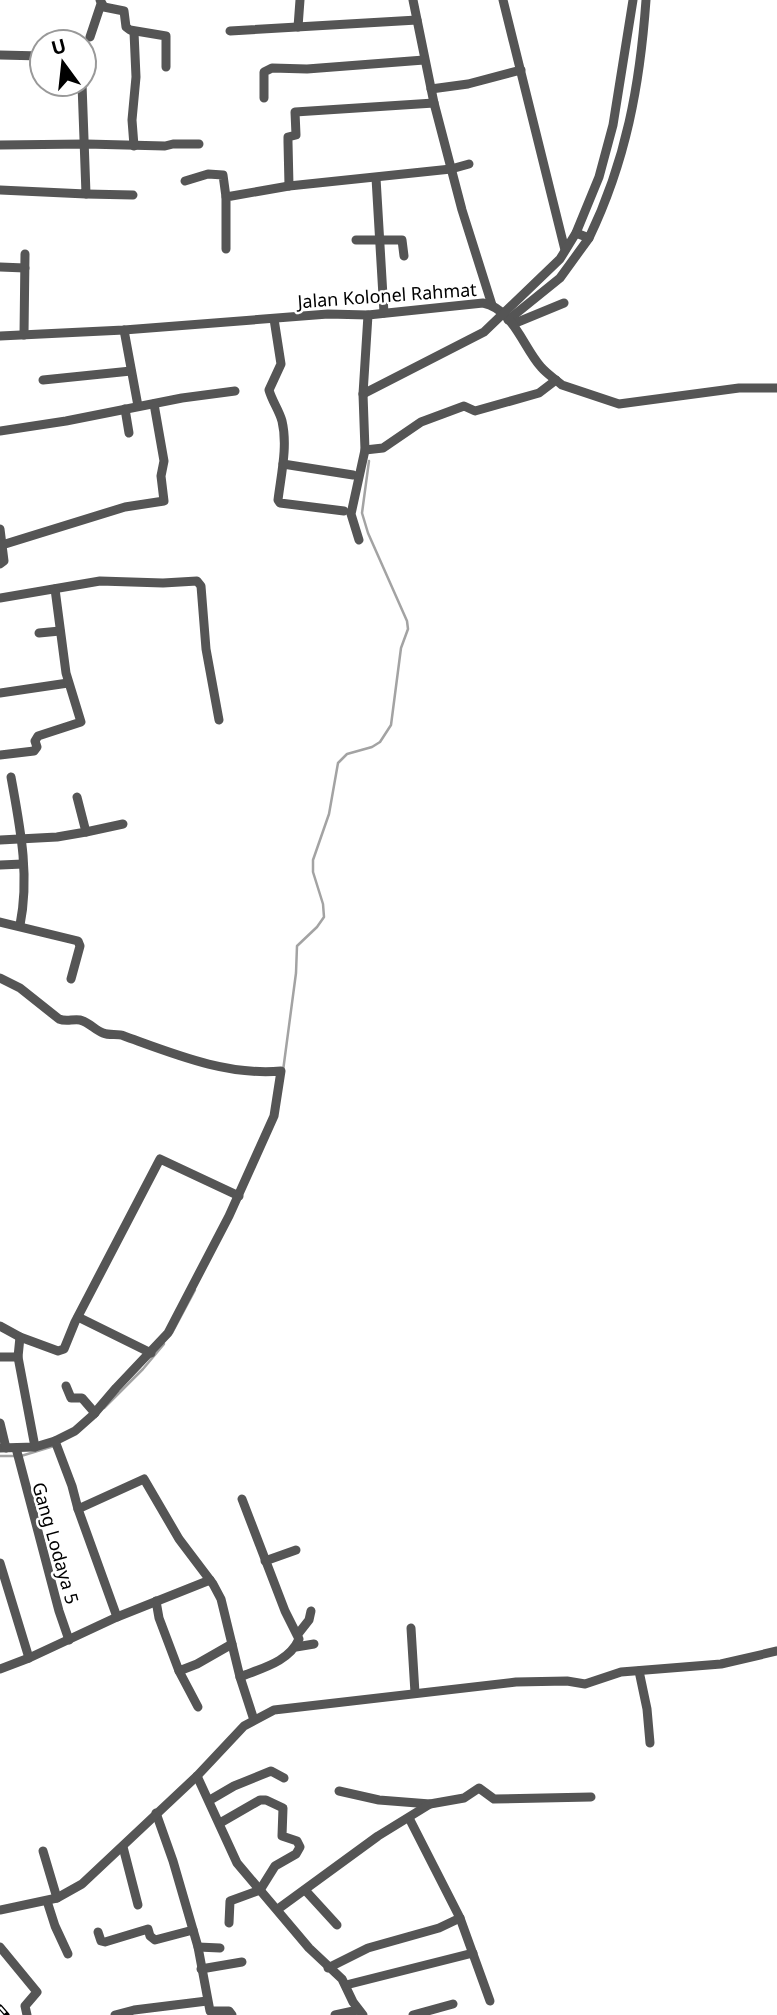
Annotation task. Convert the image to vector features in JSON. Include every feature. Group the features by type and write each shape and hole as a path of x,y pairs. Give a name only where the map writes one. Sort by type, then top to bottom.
{"street":[{"path":"298,26 300,0"},
{"path":"412,0 434,103 492,305"},
{"path":"503,0 565,250"},
{"path":"508,320 560,278 583,236 613,157 624,116 633,0"},
{"path":"508,320 565,250 583,236 599,177 613,157 624,116 644,36 646,0"},
{"path":"93,28 101,2 124,11 127,27 134,32 163,33 166,36 166,67"},
{"path":"230,31 417,20"},
{"path":"134,32 134,146"},
{"path":"0,55 28,56"},
{"path":"264,98 262,77 264,72 272,68 307,69 424,60"},
{"path":"431,89 468,84 497,74 521,70"},
{"path":"83,98 86,194"},
{"path":"289,186 288,137 296,135 295,112 434,103"},
{"path":"0,145 199,144"},
{"path":"226,197 289,186 452,169 469,164"},
{"path":"185,181 208,174 223,175 226,197 226,249"},
{"path":"376,178 384,313"},
{"path":"0,190 133,195"},
{"path":"356,240 402,240 404,256"},
{"path":"24,335 25,254"},
{"path":"0,267 25,268"},
{"name":"Jalan Kolonel Rahmat","path":"0,337 328,314 368,315 433,310 474,303 492,305 508,320 552,384 620,404 739,388 777,388"},
{"path":"363,394 508,320 564,303"},
{"path":"359,540 351,514 365,450 363,394 368,315"},
{"path":"274,319 281,364 269,390 282,422 283,464 278,500 280,503 344,511"},
{"path":"124,330 138,406"},
{"path":"43,380 131,371"},
{"path":"365,450 383,448 421,422 464,406 475,411 552,384"},
{"path":"0,431 235,391"},
{"path":"2,545 125,507 164,501 161,476 164,461 154,404"},
{"path":"125,409 129,433"},
{"path":"283,464 353,475"},
{"path":"0,529 4,561 0,564"},
{"path":"0,598 100,581 200,582 206,649 219,720"},
{"path":"0,755 34,751 38,736 81,722 78,706 68,683 55,589"},
{"path":"38,633 61,631"},
{"path":"0,693 68,683"},
{"path":"10,776 22,840 26,896 20,925"},
{"path":"77,797 86,832"},
{"path":"0,840 57,838 124,824"},
{"path":"0,865 23,864"},
{"path":"0,922 78,941 80,946 71,979"},
{"path":"0,978 20,988 65,1021 80,1020 106,1034 123,1035 145,1045 239,1072 281,1071 274,1116 239,1196 181,1311 167,1333 95,1413 75,1431 56,1443 11,1451"},
{"path":"0,1326 20,1337 63,1351 160,1159 239,1196"},
{"path":"78,1317 151,1353"},
{"path":"20,1337 18,1357 35,1447"},
{"path":"0,1357 18,1357"},
{"path":"66,1386 71,1398 82,1398 95,1413"},
{"name":"Gang Lodaya 5","path":"0,1423 69,1640"},
{"path":"56,1443 117,1618"},
{"path":"78,1509 144,1479 179,1539 210,1580 223,1604 240,1676 254,1720"},
{"path":"240,1676 278,1662 296,1647 299,1639 285,1611 242,1499"},
{"path":"265,1561 296,1550"},
{"path":"0,1563 29,1658"},
{"path":"0,1669 210,1580"},
{"path":"156,1601 159,1618 179,1671 198,1707"},
{"path":"298,1634 309,1620 311,1611"},
{"path":"411,1628 415,1693"},
{"path":"179,1671 232,1644"},
{"path":"296,1647 314,1644"},
{"path":"0,1910 57,1898 82,1884 197,1776 244,1726 274,1710 534,1681 585,1684 611,1674 721,1664 777,1651"},
{"path":"639,1671 647,1709 650,1743"},
{"path":"210,1800 234,1786 271,1771 284,1778"},
{"path":"197,1776 237,1863 309,1948 346,1985 361,2012 335,2015"},
{"path":"339,1791 379,1800 430,1804 464,1798 479,1788 494,1799 591,1797"},
{"path":"220,1823 260,1800 282,1808 282,1837 297,1841 299,1849 290,1859 275,1866 265,1894"},
{"path":"278,1909 378,1836 430,1804"},
{"path":"156,1814 198,1947 210,2011 229,2011 232,2015"},
{"path":"409,1818 460,1918 490,2001"},
{"path":"123,1847 138,1905"},
{"path":"43,1851 57,1898"},
{"path":"305,1890 337,1925"},
{"path":"229,1923 230,1901 265,1894"},
{"path":"47,1901 68,1954"},
{"path":"328,1968 368,1948 460,1918"},
{"path":"98,1932 101,1941 105,1942 148,1929 155,1940 193,1930"},
{"path":"0,1947 37,1992 23,2008 27,2015"},
{"path":"198,1947 220,1948"},
{"path":"346,1985 473,1953"},
{"path":"201,1969 242,1962"},
{"path":"115,2015 207,2001"},
{"path":"413,2015 453,2004"}],"waterway":[{"path":"283,1071 297,946 324,917 323,904 313,872 313,860 329,814 338,763 347,754 380,742 391,725 401,648 408,629 362,513 369,461"},
{"path":"172,1333 195,1290"},
{"path":"104,1408 164,1344"},
{"path":"21,1456 54,1446"},
{"path":"0,1456 14,1456"}],"railway":[{"path":"0,2007 7,2015"}]}
